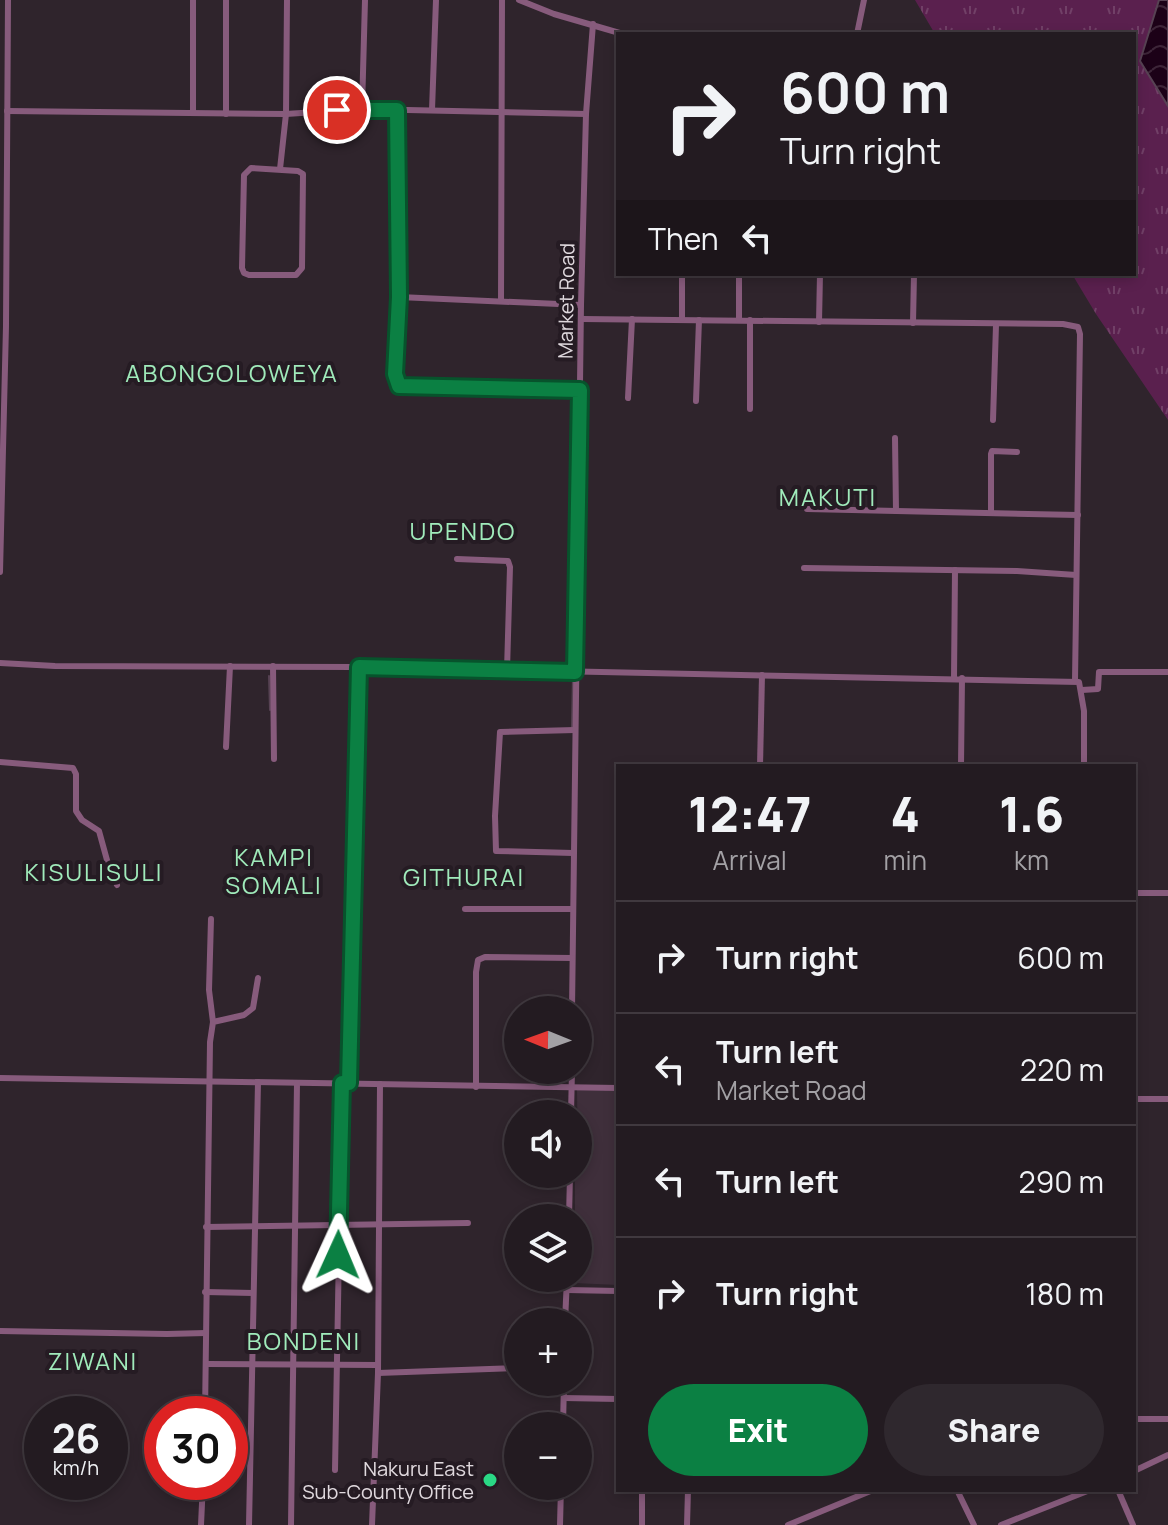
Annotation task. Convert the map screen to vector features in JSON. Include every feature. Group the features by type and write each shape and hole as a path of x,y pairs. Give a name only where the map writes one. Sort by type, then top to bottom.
{"street":[{"path":"0,572 1,416 6,326 8,0"},
{"path":"193,0 193,113"},
{"path":"226,0 226,114"},
{"path":"280,169 286,114 287,0"},
{"path":"362,109 365,0"},
{"path":"432,110 436,0"},
{"path":"501,301 502,0"},
{"path":"519,0 554,14 617,32"},
{"path":"857,32 864,0"},
{"name":"Market Road","path":"572,996 581,305 586,114 593,24"},
{"path":"5,106 226,114 362,109 586,114"},
{"path":"397,110 399,297 395,374 399,386 580,390"},
{"path":"251,168 280,169 303,174 302,268 296,275 249,275 242,268 244,175 251,168"},
{"path":"682,276 682,319"},
{"path":"739,276 739,320"},
{"path":"819,322 820,276"},
{"path":"913,323 914,276"},
{"path":"399,297 581,305"},
{"path":"582,319 1078,327 1075,681"},
{"path":"628,398 632,319"},
{"path":"696,401 699,320"},
{"path":"750,320 750,409"},
{"path":"993,420 996,325"},
{"path":"895,438 896,511"},
{"path":"991,513 991,454 995,451 1017,452"},
{"path":"807,509 1078,515"},
{"path":"457,559 508,561 507,670"},
{"path":"804,568 1076,575"},
{"path":"955,570 961,764"},
{"path":"0,663 1075,681 1079,682 1082,690 1084,764"},
{"path":"226,747 230,666"},
{"path":"273,666 274,759"},
{"path":"335,1470 338,1225 346,1083 359,667"},
{"path":"1082,690 1094,689 1099,672 1168,672"},
{"path":"760,764 762,675"},
{"path":"573,853 496,851 495,816 500,732 575,730"},
{"path":"0,762 73,768 76,774 76,811 82,820 99,831 117,885"},
{"path":"1136,893 1168,893"},
{"path":"465,909 572,909"},
{"path":"206,1396 208,1082 213,1022 209,990 211,919"},
{"path":"476,1087 478,960 485,957 572,958"},
{"path":"213,1022 244,1015 253,1008 258,978"},
{"path":"0,1078 616,1088"},
{"path":"249,1525 258,1082"},
{"path":"291,1525 297,1083"},
{"path":"372,1525 378,1369 380,1084"},
{"path":"572,1087 572,1100"},
{"path":"1136,1099 1168,1099"},
{"path":"206,1227 468,1223"},
{"path":"592,1290 616,1291"},
{"path":"205,1292 253,1293"},
{"path":"0,1331 206,1333"},
{"path":"207,1364 335,1365 378,1369 504,1368"},
{"path":"564,1412 564,1398 616,1399"},
{"path":"1136,1419 1168,1419"},
{"path":"1136,1470 1168,1455"},
{"path":"642,1492 642,1525"},
{"path":"687,1525 688,1492"},
{"path":"788,1525 868,1492"},
{"path":"958,1492 974,1525"},
{"path":"1119,1492 1133,1525"},
{"path":"1001,1525 1073,1493"},
{"path":"201,1525 202,1500"},
{"path":"560,1525 561,1500"},
{"path":"1023,1516 1027,1525"}],"shaded area":[{"path":"577,1089 616,1090 616,1285 592,1284 592,1204 575,1204 575,1188 592,1188 592,1100 577,1100"}],"green space":[{"path":"915,0 1168,0 1168,420 1073,276 1136,276 1136,32 934,32"}],"water":[{"path":"1159,0 1168,0 1168,106 1140,61"}],"waterway":[{"path":"572,728 573,675"},
{"path":"269,676 270,710"}],"place":[{"name":"Nakuru East Sub-County Office","path":"490,1480"}],"district":[{"name":"ABONGOLOWEYA","path":"232,372"},
{"name":"MAKUTI","path":"828,496"},
{"name":"UPENDO","path":"463,530"},
{"name":"KAMPI SOMALI","path":"274,870"},
{"name":"KISULISULI","path":"94,871"},
{"name":"GITHURAI","path":"464,876"},
{"name":"BONDENI","path":"304,1340"},
{"name":"ZIWANI","path":"93,1360"}],"route":[{"path":"337,110 397,110 399,297 395,374 399,386 580,390 575,672 359,667 349,1083 342,1083 338,1255"}]}
